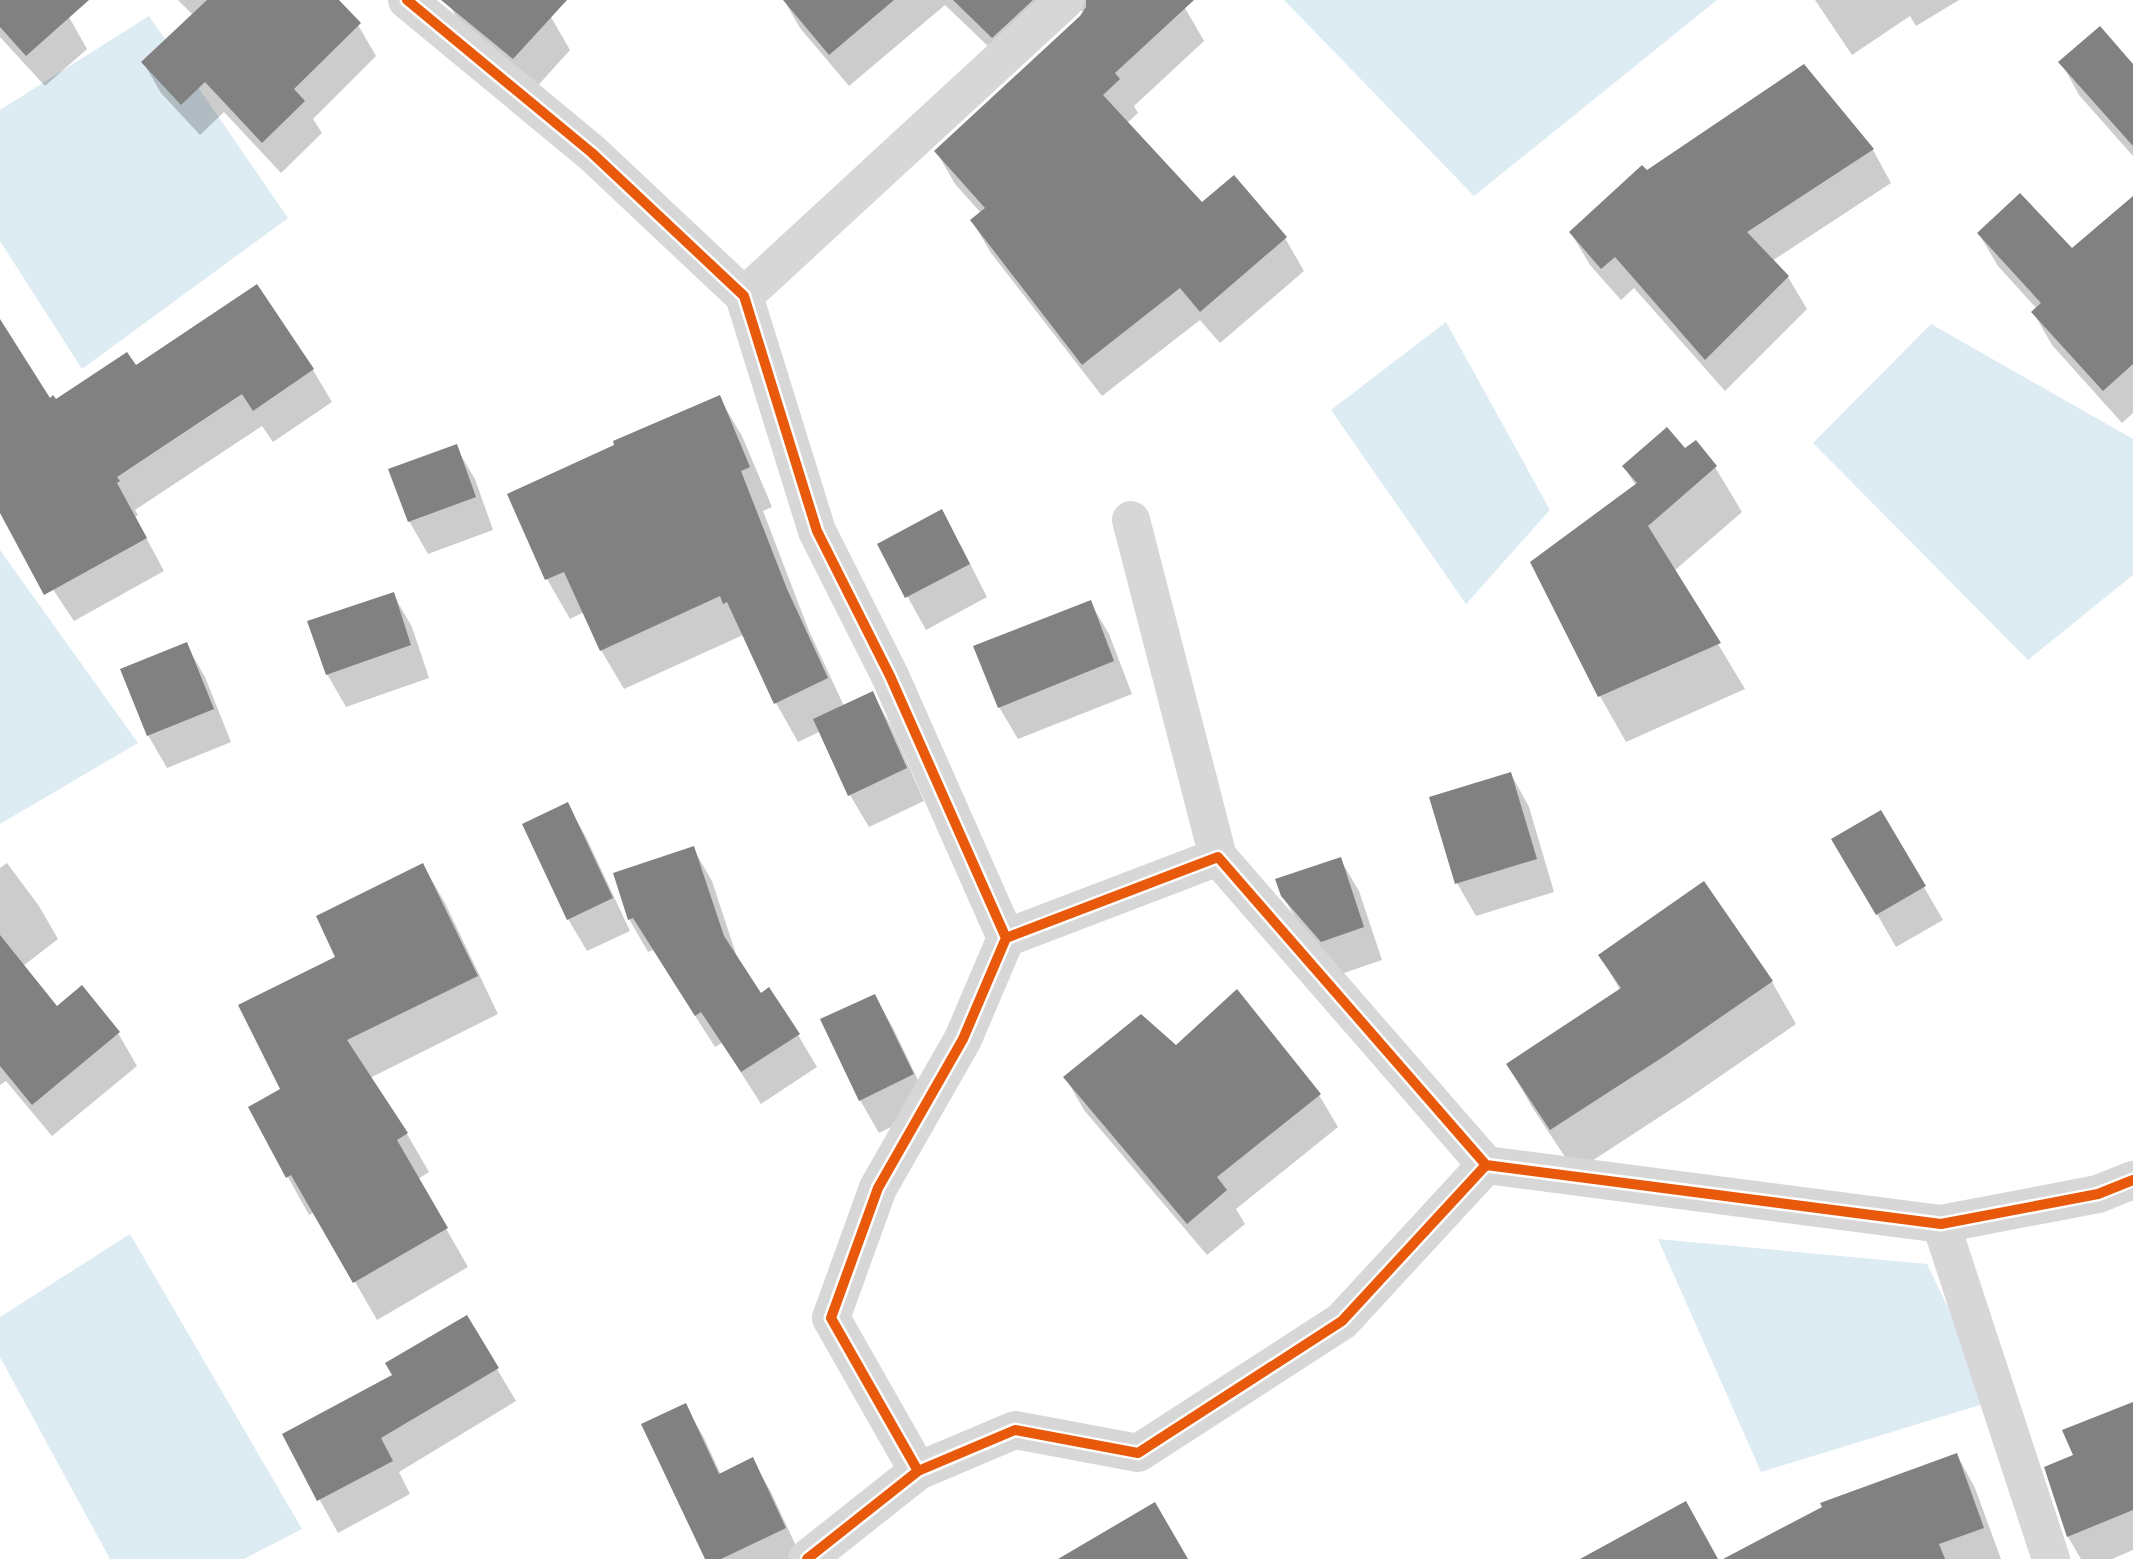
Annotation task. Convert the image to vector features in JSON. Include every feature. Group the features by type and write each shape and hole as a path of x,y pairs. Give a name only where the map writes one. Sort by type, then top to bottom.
{"street":[{"path":"407,0 592,153 744,296 817,531 890,676 1006,938"},
{"path":"744,296 1065,0"},
{"path":"1131,520 1217,857 1486,1166 1941,1224 2098,1194 2133,1180"},
{"path":"918,1471 831,1318 878,1188 963,1039 1006,938 1217,857"},
{"path":"807,1559 918,1471 1015,1430 1138,1453 1342,1321 1486,1166"},
{"path":"1941,1224 2052,1559"}],"shaded area":[{"path":"1284,0 1717,0 1474,196"},
{"path":"149,16 288,218 82,369 0,241 0,110"},
{"path":"1446,322 1550,510 1466,604 1331,410"},
{"path":"1931,324 2133,439 2133,575 2028,660 1813,443"},
{"path":"0,550 138,743 0,824"},
{"path":"130,1234 302,1529 244,1559 110,1559 0,1357 0,1317"},
{"path":"1658,1239 1927,1264 1993,1401 1761,1472"}],"building":[{"path":"0,0 89,0 26,56 0,27"},
{"path":"207,0 339,0 361,23 294,89 305,101 262,143 205,82 181,105 141,62"},
{"path":"441,0 567,0 513,59"},
{"path":"783,0 894,0 829,55"},
{"path":"953,0 1033,0 992,38"},
{"path":"1086,0 1194,0 1115,73 1120,79 1103,95 1202,202 1234,175 1287,237 1200,312 1180,288 1082,365 970,220 985,208 934,151 1080,16 1086,7"},
{"path":"2100,26 2133,64 2133,146 2058,62"},
{"path":"1804,64 1874,149 1747,232 1789,276 1705,360 1615,257 1601,269 1569,232 1642,165 1647,170"},
{"path":"2020,193 2072,248 2133,196 2133,364 2103,391 2031,312 2041,303 1977,233"},
{"path":"257,284 314,369 253,411 242,394 117,477 120,481 117,483 147,538 44,595 0,513 0,319 50,398 53,395 56,399 127,352 136,365"},
{"path":"720,395 750,467 741,471 787,589 828,678 774,704 727,602 723,604 720,596 600,651 564,572 545,580 507,494 614,445 613,441"},
{"path":"1667,427 1685,448 1696,440 1717,466 1648,526 1721,643 1598,697 1530,562 1637,483 1622,466"},
{"path":"457,444 476,497 408,522 388,469"},
{"path":"942,509 970,564 905,598 877,544"},
{"path":"394,592 411,645 326,675 307,621"},
{"path":"1091,600 1114,661 998,708 973,646"},
{"path":"187,642 214,709 147,736 120,669"},
{"path":"873,691 907,768 848,796 813,719"},
{"path":"1511,772 1537,859 1455,884 1429,797"},
{"path":"568,802 613,898 567,920 522,824"},
{"path":"1881,810 1926,886 1876,915 1831,839"},
{"path":"694,846 724,936 761,993 769,987 800,1034 741,1072 701,1012 695,1016 633,918 628,920 613,873"},
{"path":"1341,857 1364,927 1321,942 1281,896 1275,879"},
{"path":"423,863 478,976 347,1040 408,1133 397,1140 448,1228 353,1283 291,1175 286,1178 248,1107 280,1089 238,1005 335,957 316,916"},
{"path":"1704,881 1773,981 1550,1130 1506,1064 1621,988 1598,955"},
{"path":"0,935 57,1006 82,985 120,1032 32,1105 0,1066"},
{"path":"1237,989 1321,1094 1217,1177 1227,1190 1187,1224 1063,1077 1141,1014 1176,1045"},
{"path":"875,994 914,1074 859,1101 820,1019"},
{"path":"467,1315 499,1368 381,1438 393,1461 317,1501 282,1434 392,1375 385,1363"},
{"path":"2133,1402 2133,1510 2067,1537 2044,1467 2073,1455 2062,1430"},
{"path":"686,1403 719,1474 753,1457 786,1528 721,1559 705,1559 641,1424"},
{"path":"1957,1453 1984,1528 1939,1544 1945,1559 1723,1559 1822,1507 1820,1503"},
{"path":"1686,1501 1718,1559 1580,1559"},
{"path":"1155,1502 1188,1559 1058,1559"}],"cycle path":[{"path":"407,0 592,153 744,296 817,531 890,676 1006,938"},
{"path":"918,1471 831,1318 878,1188 963,1039 1006,938 1218,857 1486,1165"},
{"path":"807,1559 918,1471 1015,1430 1138,1453 1342,1321 1486,1165 1941,1224 2098,1194 2133,1180"}]}
